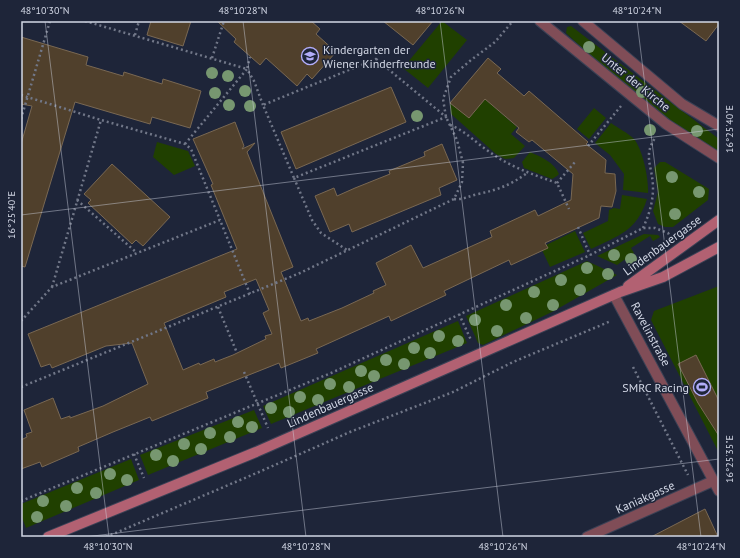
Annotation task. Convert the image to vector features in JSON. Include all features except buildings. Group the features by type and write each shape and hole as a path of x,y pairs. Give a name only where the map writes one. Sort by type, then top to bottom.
{"main road":[{"name":"Lindenbauergasse","path":"617,294 719,220"},
{"name":"Lindenbauergasse","path":"48,537 274,444 617,294 663,277 719,247"}],"street":[{"name":"Unter der Kirche","path":"540,21 666,124 719,158"},
{"name":"Unter der Kirche","path":"583,21 682,104 719,126"},
{"name":"Ravelinstraße","path":"617,294 719,491"},
{"name":"Kaniakgasse","path":"587,537 713,481"}],"path":[{"path":"21,119 50,21"},
{"path":"86,21 247,69 254,81 312,220 321,233 347,250"},
{"path":"135,35 139,21"},
{"path":"212,58 224,21"},
{"path":"454,199 462,182 463,163 457,140 446,117 443,99 451,77 496,42 513,21"},
{"path":"185,144 247,69 250,57"},
{"path":"263,105 376,59 446,117"},
{"path":"588,146 630,94"},
{"path":"21,95 185,144 191,149 250,294"},
{"path":"294,178 446,117"},
{"path":"52,287 101,120"},
{"path":"643,228 652,202 653,187 648,153 650,145 666,124"},
{"path":"450,125 460,129 491,153 527,173 557,183 568,209"},
{"path":"557,183 575,162"},
{"path":"21,387 300,273 454,199 462,200 477,194 491,192 514,183 527,173"},
{"path":"77,200 137,253"},
{"path":"21,321 52,287 220,220"},
{"path":"578,228 590,255"},
{"path":"21,501 256,403 331,374 590,255 643,228 655,228 668,233 679,248"},
{"path":"218,307 237,353"},
{"path":"459,314 471,341"},
{"path":"106,537 350,432 453,392 513,362 611,321 614,328"},
{"path":"630,361 695,489"},
{"path":"244,372 268,428"},
{"path":"134,454 144,478"}],"green space":[{"path":"442,21 467,40 428,88 403,68"},
{"path":"571,26 719,139 719,152 661,114 592,57 566,33 567,27"},
{"path":"485,99 517,127 511,134 525,146 514,158 505,159 496,154 451,114 450,103 469,118"},
{"path":"594,108 606,118 589,139 577,129"},
{"path":"611,123 632,137 637,144 645,165 648,181 648,193 623,190 624,174 610,155 595,143"},
{"path":"157,142 188,151 195,166 174,175 153,157"},
{"path":"530,152 551,163 559,174 552,179 524,168 522,162"},
{"path":"660,162 665,162 709,189 708,200 673,227 665,227 658,224 653,211 658,192 654,168"},
{"path":"622,195 647,199 643,210 632,225 625,231 591,249 583,233 608,221 609,210 614,208 620,209"},
{"path":"575,231 585,252 550,267 542,250 547,248 546,245"},
{"path":"644,234 658,235 660,237 653,241 650,236 631,248 634,253 617,265 597,256"},
{"path":"587,261 617,275 552,312 483,345 478,343 466,316"},
{"name":"SMRC Racing","path":"719,286 719,453 651,320 654,311"},
{"path":"458,321 467,343 271,424 263,406"},
{"path":"254,410 262,428 148,475 140,455"},
{"path":"131,459 139,480 26,528 21,515 21,504"}],"place":[{"name":"Kindergarten der Wiener Kinderfreunde","path":"310,56"},
{"name":"SMRC Racing","path":"702,387"}]}
